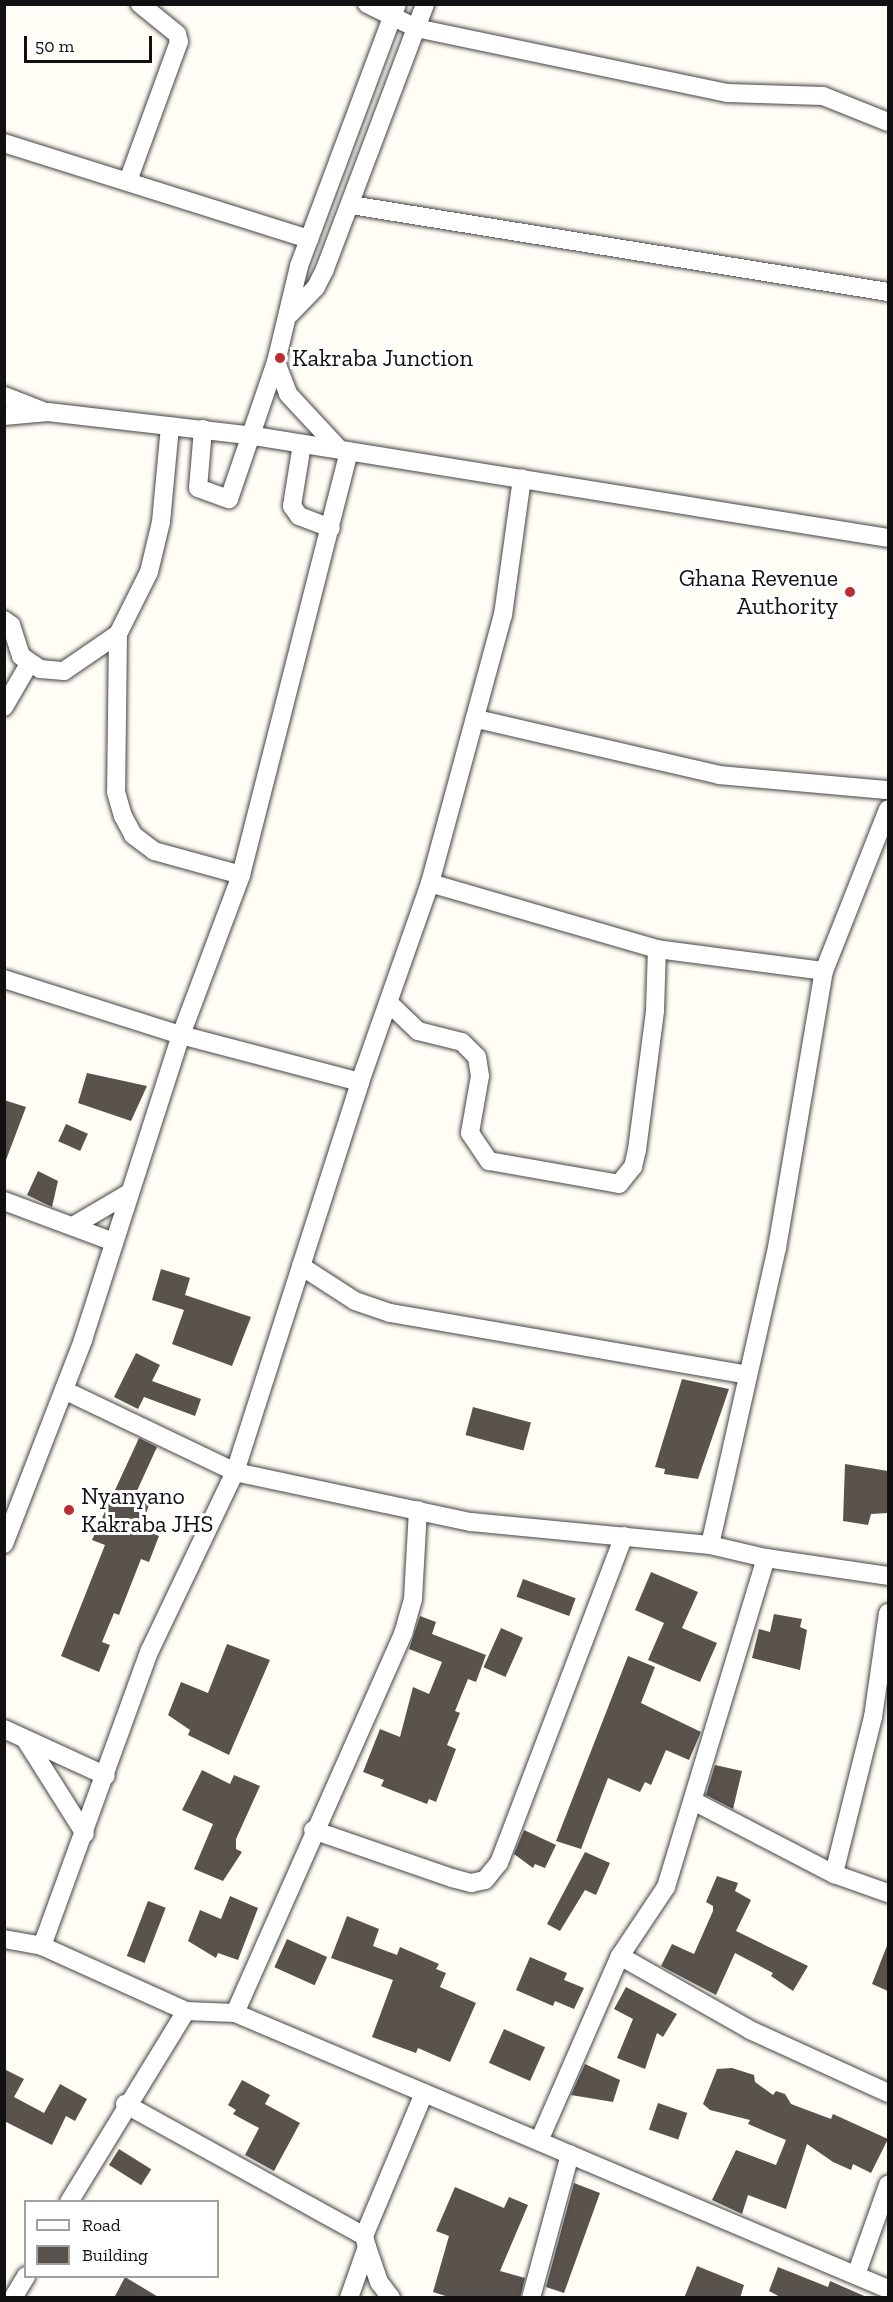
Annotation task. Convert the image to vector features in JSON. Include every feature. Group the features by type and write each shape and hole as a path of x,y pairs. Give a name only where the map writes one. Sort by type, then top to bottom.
{"street":[{"path":"128,181 179,42 177,34 141,4"},
{"path":"367,4 395,12 416,28 728,93 823,96 888,122"},
{"path":"288,316 316,287 351,206 425,4"},
{"path":"203,429 198,488 225,500 232,497 248,435 276,362 309,239 395,12"},
{"path":"4,143 309,239"},
{"path":"351,206 888,291"},
{"path":"276,362 288,394 345,451"},
{"path":"4,396 48,412"},
{"path":"4,416 48,412 248,435 888,538"},
{"path":"170,426 161,522 149,572 118,634 116,781 123,816 133,835 154,851 241,875"},
{"path":"302,444 292,506 299,516 331,528"},
{"path":"4,1544 64,1390 111,1241 181,1035 241,875 331,528 345,451"},
{"path":"42,1946 85,1834 150,1650 235,1472 360,1082 390,1003 430,883 477,719 503,615 522,478"},
{"path":"4,620 29,664 64,671 118,634"},
{"path":"4,707 29,664"},
{"path":"477,719 719,775 888,790"},
{"path":"710,1545 780,1237 824,970 888,809"},
{"path":"430,883 657,949 824,970"},
{"path":"390,1003 418,1031 462,1042 477,1057 480,1076 470,1113 470,1132 489,1161 619,1184 633,1167 637,1150 655,1011 657,949"},
{"path":"4,979 181,1035 360,1082"},
{"path":"73,1227 129,1192"},
{"path":"4,1201 111,1241"},
{"path":"301,1266 355,1301 390,1313 748,1376"},
{"path":"64,1390 235,1472 471,1522 710,1545 766,1558 888,1576"},
{"path":"235,2013 313,1830 403,1634 413,1599 418,1510"},
{"path":"313,1830 452,1878 471,1883 485,1880 500,1863 624,1536"},
{"path":"538,2141 620,1956 666,1887 695,1802 766,1558"},
{"path":"834,1874 873,1717 888,1613"},
{"path":"4,1729 106,1776"},
{"path":"25,1739 85,1834"},
{"path":"695,1802 834,1874 888,1893"},
{"path":"4,1939 42,1946 186,2011 235,2013 888,2289"},
{"path":"620,1956 750,2030 888,2093"},
{"path":"70,2200 125,2104 186,2011"},
{"path":"350,2298 366,2242 424,2093"},
{"path":"125,2104 366,2242 379,2283 391,2298"},
{"path":"531,2298 570,2154"},
{"path":"856,2275 888,2185"},
{"path":"13,2298 25,2278"}],"building":[{"path":"87,1073 147,1086 131,1121 78,1103"},
{"path":"4,1100 26,1107 6,1160 4,1160"},
{"path":"66,1124 88,1134 80,1151 58,1141"},
{"path":"38,1171 58,1181 52,1207 27,1195"},
{"path":"161,1269 190,1278 185,1295 251,1317 232,1366 172,1344 184,1310 152,1300"},
{"path":"136,1353 160,1365 152,1381 201,1399 195,1416 144,1397 138,1409 114,1397"},
{"path":"682,1379 729,1389 698,1479 664,1474 665,1469 655,1467"},
{"path":"473,1407 531,1423 523,1451 465,1435"},
{"path":"139,1438 157,1447 136,1493 151,1500 140,1529 159,1536 149,1562 141,1559 119,1615 114,1613 102,1642 110,1645 99,1672 61,1656 105,1545 92,1540"},
{"path":"845,1464 888,1471 888,1513 871,1514 868,1525 843,1521"},
{"path":"651,1572 698,1592 682,1628 717,1643 700,1682 648,1660 664,1623 635,1610"},
{"path":"523,1579 576,1598 569,1616 517,1597"},
{"path":"774,1614 802,1619 800,1627 807,1630 800,1670 752,1658 759,1629 770,1632"},
{"path":"420,1616 436,1622 432,1634 486,1655 476,1682 468,1679 455,1711 460,1713 447,1745 456,1749 436,1802 429,1799 427,1804 381,1786 384,1780 363,1772 380,1729 400,1737 413,1687 429,1694 442,1662 409,1649"},
{"path":"501,1628 523,1638 505,1677 484,1667"},
{"path":"227,1644 270,1660 229,1755 188,1735 190,1730 168,1715 181,1682 208,1693"},
{"path":"628,1656 655,1667 641,1703 701,1732 689,1760 666,1750 651,1785 645,1782 640,1792 608,1778 581,1849 556,1841"},
{"path":"715,1765 742,1771 733,1809 706,1795"},
{"path":"202,1770 230,1784 234,1775 260,1786 236,1839 236,1849 242,1852 223,1881 194,1869 213,1824 182,1810"},
{"path":"524,1830 556,1845 545,1868 535,1864 533,1868 514,1854"},
{"path":"585,1852 610,1863 596,1895 585,1890 560,1931 547,1924"},
{"path":"717,1876 738,1883 735,1891 751,1900 736,1931 808,1966 793,1991 771,1976 773,1973 735,1953 716,1995 661,1966 672,1944 694,1954 713,1911 713,1906 706,1902"},
{"path":"230,1896 258,1908 238,1960 218,1953 216,1958 188,1941 200,1910 221,1919"},
{"path":"148,1901 166,1908 145,1963 127,1956"},
{"path":"347,1916 379,1929 373,1946 397,1955 400,1947 439,1964 436,1969 446,1973 440,1987 476,2003 450,2062 418,2048 416,2053 372,2037 393,1980 331,1958"},
{"path":"287,1939 327,1957 315,1985 274,1967"},
{"path":"888,1943 888,1991 872,1984"},
{"path":"530,1957 567,1973 564,1980 584,1988 574,2009 555,2001 553,2006 516,1990"},
{"path":"626,1987 677,2014 663,2037 657,2033 645,2069 617,2058 633,2019 614,2009"},
{"path":"504,2029 545,2047 530,2081 489,2063"},
{"path":"585,2064 620,2080 613,2102 571,2095"},
{"path":"732,2068 754,2075 755,2082 773,2095 776,2091 785,2094 791,2104 831,2119 833,2114 888,2139 871,2173 853,2164 851,2170 833,2162 807,2144 786,2209 748,2195 742,2214 712,2200 736,2150 776,2165 786,2140 748,2124 750,2120 710,2110 703,2104 717,2069"},
{"path":"4,2069 24,2079 14,2097 44,2113 60,2084 87,2099 75,2121 66,2116 52,2145 4,2121"},
{"path":"242,2080 270,2095 265,2104 300,2123 274,2171 245,2155 259,2128 233,2114 236,2110 228,2105"},
{"path":"658,2103 687,2113 678,2140 649,2129"},
{"path":"119,2149 151,2169 141,2185 109,2165"},
{"path":"574,2183 600,2193 564,2293 546,2287"},
{"path":"455,2187 504,2208 509,2197 528,2205 500,2271 525,2278 520,2298 452,2298 433,2292 449,2236 436,2231"},
{"path":"697,2266 744,2285 740,2298 684,2298"},
{"path":"778,2267 828,2287 830,2281 869,2298 782,2298 769,2291"},
{"path":"124,2278 127,2278 160,2298 114,2298"}],"place":[{"name":"Kakraba Junction","path":"280,358"},
{"name":"Ghana Revenue Authority","path":"850,592"},
{"name":"Nyanyano Kakraba JHS","path":"69,1510"}]}
